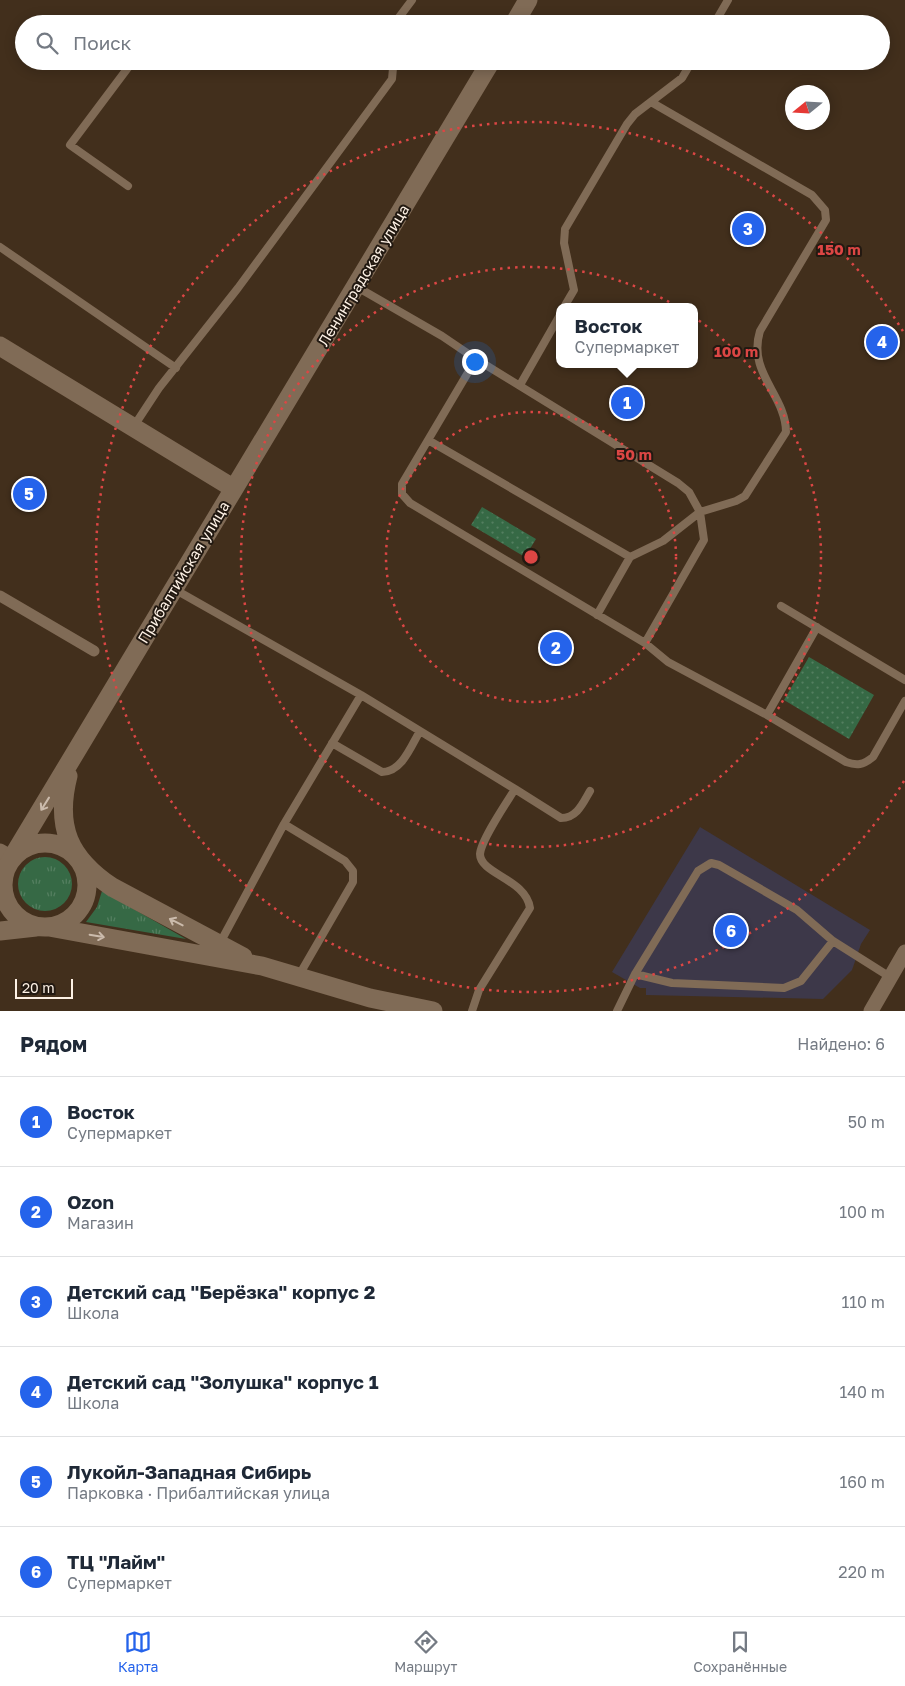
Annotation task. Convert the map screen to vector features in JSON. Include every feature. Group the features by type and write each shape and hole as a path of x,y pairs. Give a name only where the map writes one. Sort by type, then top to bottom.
{"street":[{"path":"519,15 528,0"},
{"name":"Ленинградская улица","path":"233,488 357,287 486,70"},
{"name":"Прибалтийская улица","path":"0,346 233,488 71,763 5,864"},
{"path":"0,596 94,651"},
{"name":"Прибалтийская улица","path":"71,763 64,789 62,821 66,835 81,863 93,874 120,892 216,951"},
{"path":"0,931 44,927 67,921 82,905 88,884 81,863 67,848 48,842 28,846 5,864 3,886 8,906 22,920 44,927"},
{"name":"Прибалтийская улица","path":"44,927 216,951 370,998 433,1011"},
{"path":"871,1011 905,952"}],"lane":[{"path":"401,15 412,0"},
{"path":"719,15 728,0"},
{"path":"126,70 70,145 128,186"},
{"path":"134,426 159,388 238,288 392,79 393,70"},
{"path":"566,303 574,290 564,243 565,229 627,124 682,78 687,70"},
{"path":"597,615 630,557 663,541 700,512 736,501 745,496 786,432 786,422 762,372 756,354 756,343 760,331 826,220 825,210 812,195 651,102"},
{"path":"0,247 176,368"},
{"path":"357,287 442,336 476,359 678,483 688,492 700,512 704,540 645,643"},
{"path":"520,385 556,322"},
{"path":"476,359 402,484 402,494 410,503 645,643 668,662 767,715 846,762 856,765 866,763 872,757 905,701"},
{"path":"428,440 630,557"},
{"path":"174,588 361,695 561,818 569,818 576,814 590,791"},
{"path":"781,606 905,680"},
{"path":"767,715 817,627"},
{"path":"216,951 284,824 361,695"},
{"path":"332,743 382,772 391,772 399,766 420,731"},
{"path":"472,1011 479,990 530,908 524,891 485,865 480,855 483,844 515,789"},
{"path":"284,824 345,860 353,871 353,882 298,977"},
{"path":"617,1011 635,974 698,871 711,863 719,865 797,910 833,941 890,976"},
{"path":"635,974 672,983 784,988 801,981 833,941"}],"shaded area":[{"path":"700,827 870,930 861,944 852,970 823,999 646,995 646,988 640,988 612,972"}],"green space":[{"path":"482,507 536,539 525,557 471,525"},
{"path":"809,657 874,695 849,739 784,700"},
{"path":"40,857 50,857 64,865 70,874 72,884 70,894 64,903 50,911 40,911 30,906 23,899 18,889 18,879 23,869 30,862"},
{"path":"102,891 186,939 86,922 97,907"}],"place":[{"name":"Детский сад \"Берёзка\" корпус 2","path":"748,229"},
{"name":"Детский сад \"Золушка\" корпус 1","path":"882,342"},
{"name":"Восток","path":"627,403"},
{"name":"Лукойл-Западная Сибирь","path":"29,494"},
{"name":"Ozon","path":"556,648"},
{"name":"ТЦ \"Лайм\"","path":"731,931"}]}
